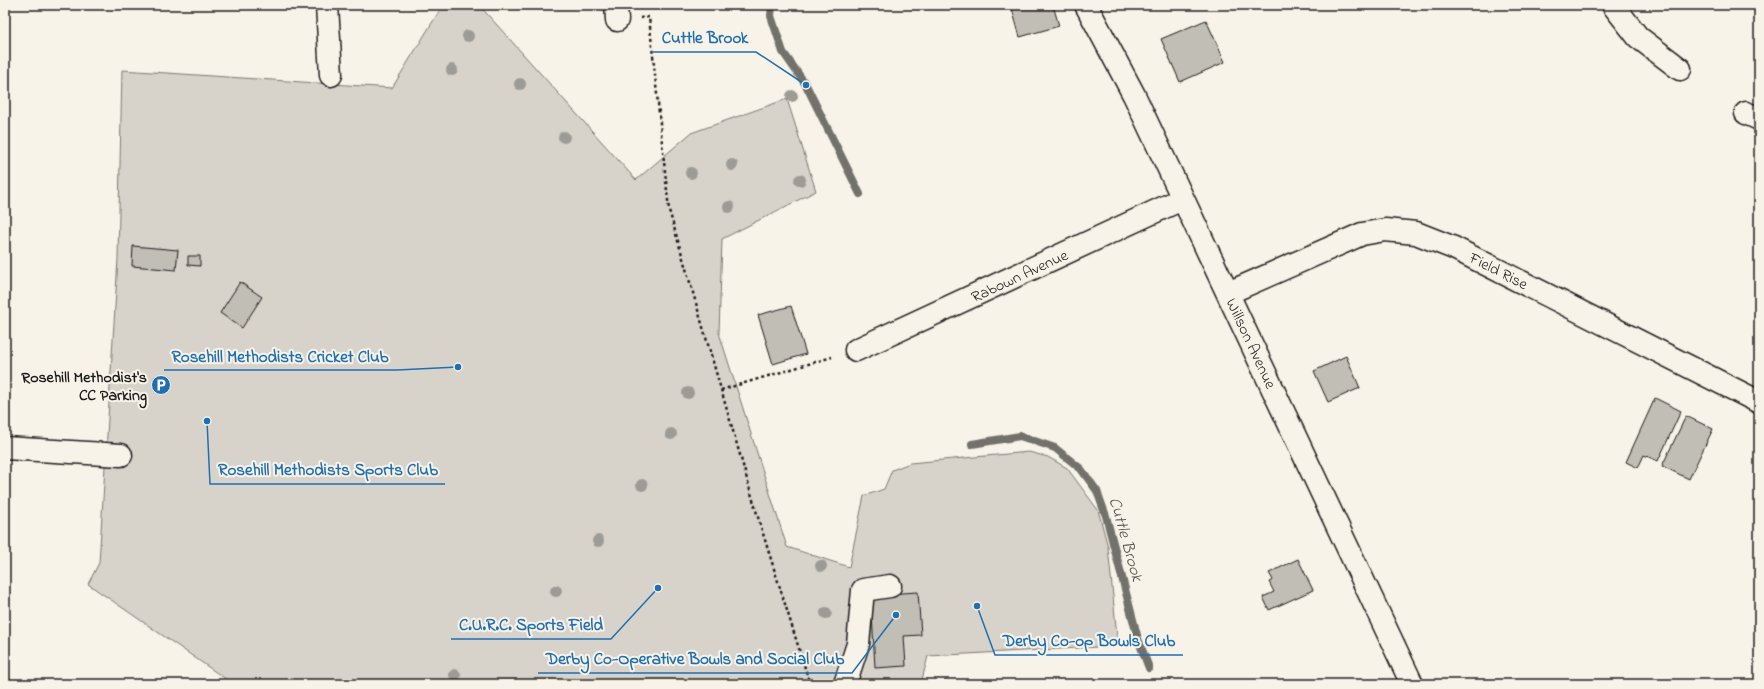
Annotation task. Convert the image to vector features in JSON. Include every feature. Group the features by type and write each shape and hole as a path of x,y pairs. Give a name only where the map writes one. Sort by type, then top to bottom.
{"street":[{"path":"327,5 331,75"},
{"name":"Willson Avenue","path":"1086,5 1134,95 1412,684"},
{"path":"1613,5 1638,37 1680,69"},
{"name":"Rabown Avenue","path":"856,350 1182,199"},
{"name":"Field Rise","path":"1228,294 1362,234 1386,230 1416,233 1454,248 1759,402"},
{"path":"5,448 121,455"},
{"path":"845,684 858,644 863,590 890,586"}],"path":[{"path":"616,13 649,18 669,210 760,524 810,684"},
{"path":"721,390 856,350"}],"shaded area":[{"path":"443,5 479,5 636,180 691,133 787,99 816,191 722,239 719,333 787,547 849,567 864,496 884,489 892,470 910,463 1029,452 1048,457 1067,468 1098,510 1108,547 1118,646 928,656 921,684 233,684 88,584 99,563 118,259 122,70 392,88"}],"building":[{"path":"1011,5 1053,5 1059,26 1020,37"},
{"path":"1206,20 1225,62 1180,82 1161,39"},
{"path":"133,246 178,250 176,270 132,266"},
{"path":"188,256 200,256 200,266 188,265"},
{"path":"240,282 262,297 242,328 220,313"},
{"path":"791,306 806,354 773,364 758,315"},
{"path":"1346,356 1360,388 1328,402 1314,371"},
{"path":"1655,398 1681,411 1658,461 1644,455 1638,468 1626,462"},
{"path":"1686,416 1713,429 1689,479 1662,466"},
{"path":"1298,559 1313,590 1269,610 1263,597 1274,592 1269,582 1273,580 1269,573"},
{"path":"918,592 921,635 904,636 906,666 875,668 871,595"}],"waterway":[{"name":"Cuttle Brook","path":"772,5 771,16 783,52 806,85 860,194"},
{"name":"Cuttle Brook","path":"972,444 1020,436 1055,448 1081,469 1097,491 1106,516 1138,639 1149,668"}],"place":[{"name":"Cuttle Brook","path":"806,85"},
{"name":"Rosehill Methodists Cricket Club","path":"458,367"},
{"name":"Rosehill Methodist's CC Parking","path":"161,385"},
{"name":"Rosehill Methodists Sports Club","path":"207,421"},
{"name":"C.U.R.C. Sports Field","path":"658,588"},
{"name":"Derby Co-op Bowls Club","path":"977,606"},
{"name":"Derby Co-Operative Bowls and Social Club","path":"896,615"}]}
